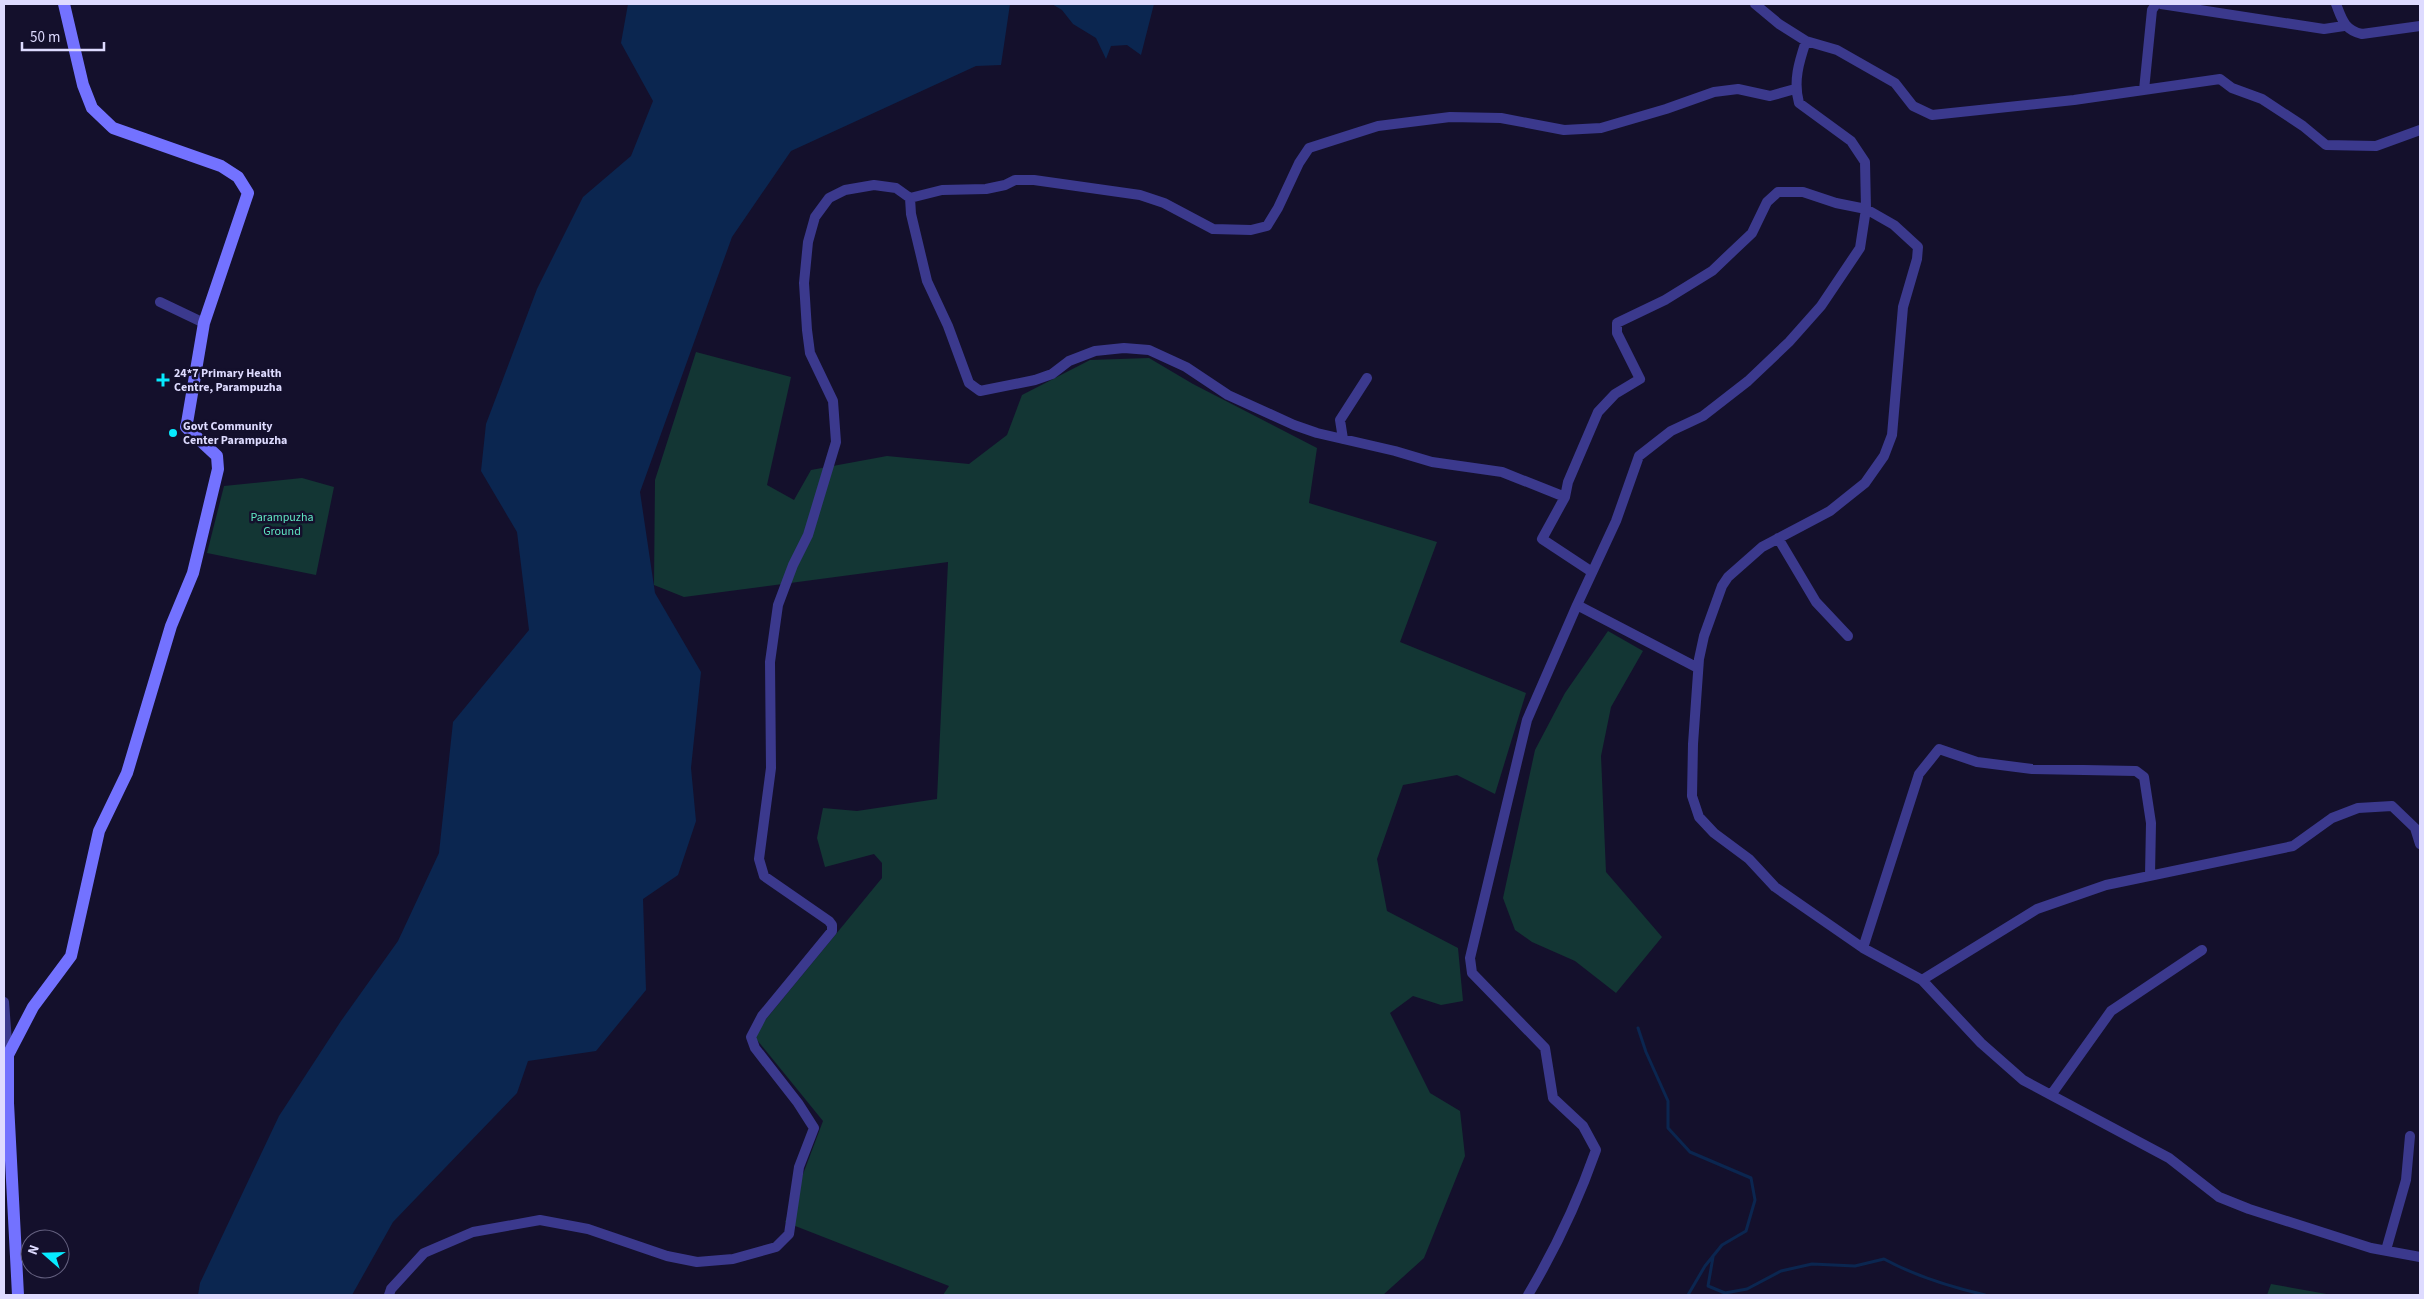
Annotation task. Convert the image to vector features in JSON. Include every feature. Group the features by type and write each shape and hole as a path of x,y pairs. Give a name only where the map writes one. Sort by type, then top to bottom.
{"main road":[{"path":"18,1295 8,1103 8,1055 33,1007 71,956 99,831 127,773 171,626 193,573 218,469 217,456 186,427 204,323 248,192 238,177 221,166 113,128 92,108 83,85 64,4"}],"street":[{"path":"1755,4 1779,24 1806,41 1837,50 1895,83 1913,106 1932,115 2074,100 2220,79 2232,88 2262,99 2303,126 2326,145 2376,146 2420,130"},
{"path":"2144,90 2152,10 2156,4"},
{"path":"2161,4 2324,29 2344,26 2362,34 2420,26"},
{"path":"2336,4 2344,26"},
{"path":"1528,1295 1563,1233 1579,1197 1596,1150 1584,1126 1553,1098 1545,1048 1472,973 1470,958 1527,720 1616,521 1639,456 1672,430 1702,416 1748,381 1789,342 1821,306 1860,248 1866,209 1865,162 1852,141 1799,103 1795,88 1806,41"},
{"path":"389,1295 391,1289 424,1253 473,1232 540,1220 588,1229 667,1256 697,1262 733,1259 776,1247 789,1234 799,1168 814,1128 798,1103 755,1048 751,1037 762,1016 832,931 829,921 764,876 759,859 771,768 770,662 778,605 793,565 808,535 836,442 833,401 810,353 804,283 808,242 815,218 830,198 845,190 881,186 896,188 910,198 942,190 986,189 1006,185 1016,180 1034,180 1102,191 1125,192 1164,202 1213,229 1251,230 1267,226 1278,208 1299,163 1309,148 1378,126 1450,116 1501,118 1564,130 1601,128 1666,109 1714,92 1738,90 1770,96 1795,88"},
{"path":"1592,572 1542,539 1565,497 1568,482 1598,412 1616,394 1640,379 1617,334 1617,323 1665,300 1712,270 1752,233 1767,202 1778,192 1803,192 1836,203 1866,209 1894,225 1911,238 1918,247 1917,259 1903,307 1892,435 1884,456 1865,483 1830,511 1762,547 1728,577 1722,586 1704,636 1698,668 1692,796 1699,817 1714,833 1749,859 1776,887 1863,948 1922,980 1981,1043 2023,1080 2169,1158 2218,1197 2249,1209 2371,1248 2420,1257"},
{"path":"910,198 911,214 928,281 948,326 969,383 980,391 1035,380 1052,374 1069,361 1095,351 1124,348 1149,350 1169,358 1228,395 1275,418 1317,433 1395,450 1432,462 1502,472 1565,497"},
{"path":"160,302 204,323"},
{"path":"1343,439 1340,420 1367,378"},
{"path":"1778,538 1816,602 1848,636"},
{"path":"1577,605 1698,668"},
{"path":"1863,948 1919,774 1939,749 1977,762 2032,769 2136,771 2144,777 2150,823 2150,875"},
{"path":"1922,980 2037,909 2106,885 2293,846 2332,818 2358,808 2392,806 2415,828 2420,844"},
{"path":"2051,1095 2111,1011 2202,950"},
{"path":"4,1002 8,1055"},
{"path":"2386,1250 2406,1180 2410,1136"}],"green space":[{"path":"696,352 791,377 767,485 794,500 811,470 887,456 969,464 1007,435 1022,395 1090,360 1149,358 1193,384 1317,448 1309,503 1437,542 1400,642 1526,693 1495,794 1457,775 1403,785 1377,859 1387,911 1458,948 1463,1001 1441,1005 1413,996 1390,1013 1430,1093 1460,1111 1465,1156 1424,1258 1383,1295 943,1295 949,1286 785,1222 823,1121 753,1035 882,878 882,863 874,854 825,867 817,838 823,808 857,811 937,799 948,562 684,597 654,585 655,480"},
{"name":"Parampuzha Ground","path":"302,478 334,487 316,575 207,553 224,486"},
{"path":"1608,631 1643,651 1611,707 1601,756 1606,872 1662,937 1616,993 1575,961 1532,942 1515,930 1503,898 1535,750 1565,693"},
{"path":"2271,1284 2332,1295 2267,1295"}],"water":[{"path":"628,4 1010,4 1001,65 976,66 791,151 732,237 640,492 655,593 701,672 691,768 696,821 678,875 643,899 646,990 596,1051 528,1061 517,1093 393,1222 352,1295 198,1295 200,1283 279,1116 341,1021 398,941 439,853 453,722 529,630 517,532 481,471 486,424 537,289 583,197 631,156 653,101 621,43"},
{"path":"1052,4 1154,4 1141,55 1127,45 1111,46 1106,59 1096,38 1073,24 1062,10"}],"waterway":[{"path":"1638,1028 1646,1052 1668,1101 1668,1128 1690,1152 1751,1178 1755,1200 1746,1231 1722,1245 1705,1266 1688,1295"},
{"path":"1713,1257 1708,1286 1725,1293 1747,1289 1781,1271 1812,1264 1855,1266 1884,1259 1908,1271 1933,1280 1985,1295"}],"place":[{"name":"24*7 Primary Health Centre, Parampuzha","path":"163,380"},
{"name":"Govt Community Center Parampuzha","path":"173,433"}]}
